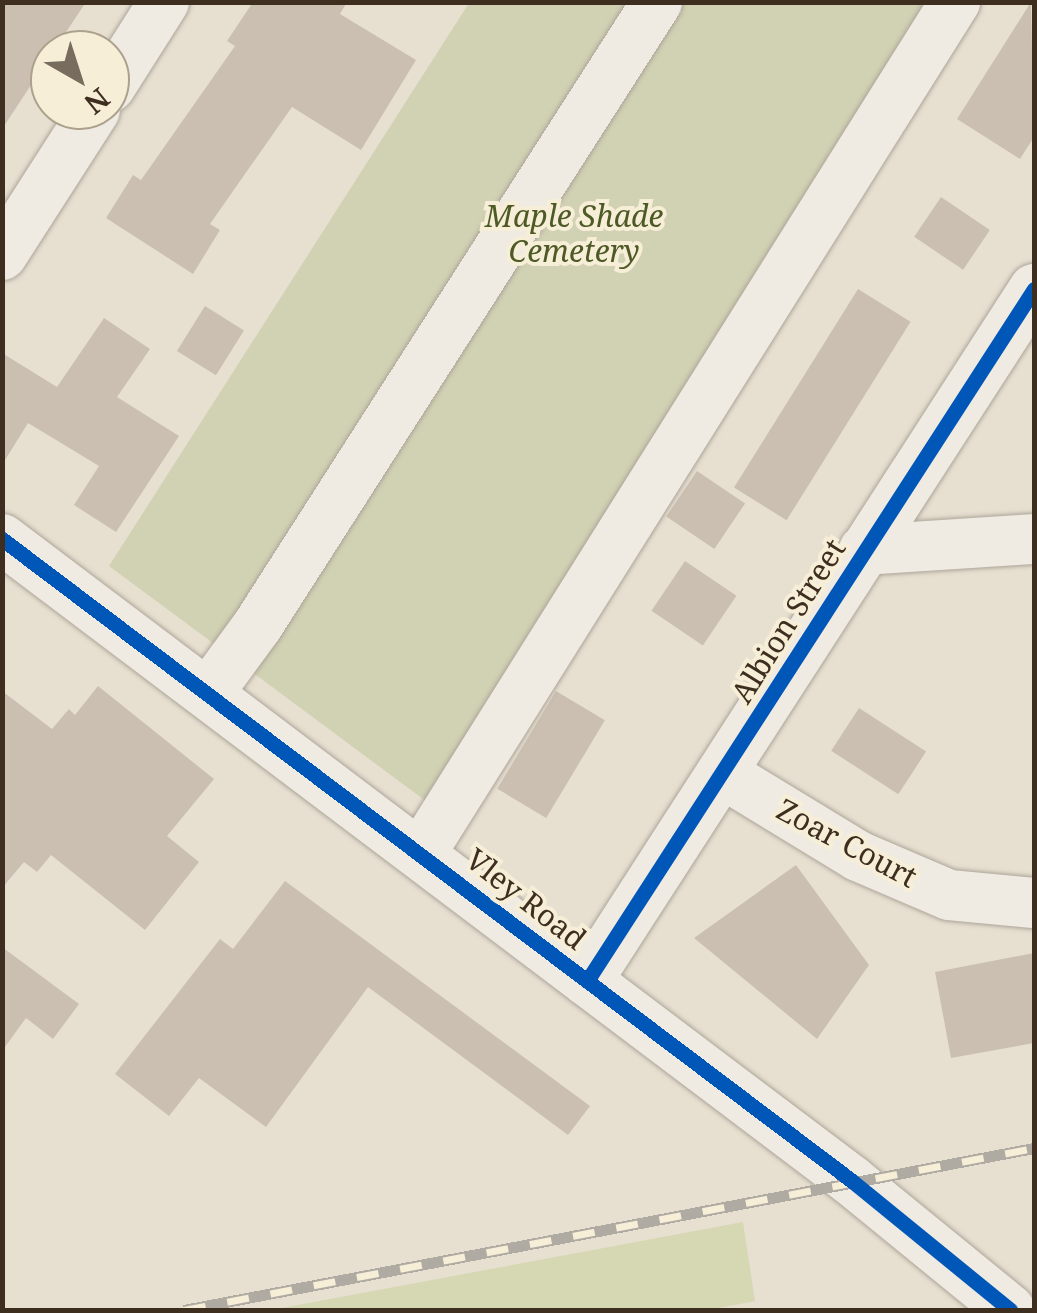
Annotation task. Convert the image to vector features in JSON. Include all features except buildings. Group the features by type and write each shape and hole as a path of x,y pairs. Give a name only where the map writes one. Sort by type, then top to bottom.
{"street":[{"path":"130,56 164,2"},
{"path":"208,692 258,626 657,2"},
{"path":"422,854 955,2"},
{"path":"2,255 82,130"},
{"name":"Albion Street","path":"588,981 725,775 864,550 1034,289"},
{"name":"Vley Road","path":"2,539 422,854 1010,1310"},
{"path":"864,550 1034,540"},
{"name":"Zoar Court","path":"725,775 858,856 948,895 1034,903"}],"green space":[{"name":"Maple Shade Cemetery","path":"469,3 976,3 450,819 109,566"},
{"path":"743,1222 755,1301 709,1310 271,1310"}],"railway":[{"path":"184,1310 1034,1148"}],"cycle path":[{"path":"587,981 1034,289"},
{"path":"2,539 852,1181 1010,1310"}]}
